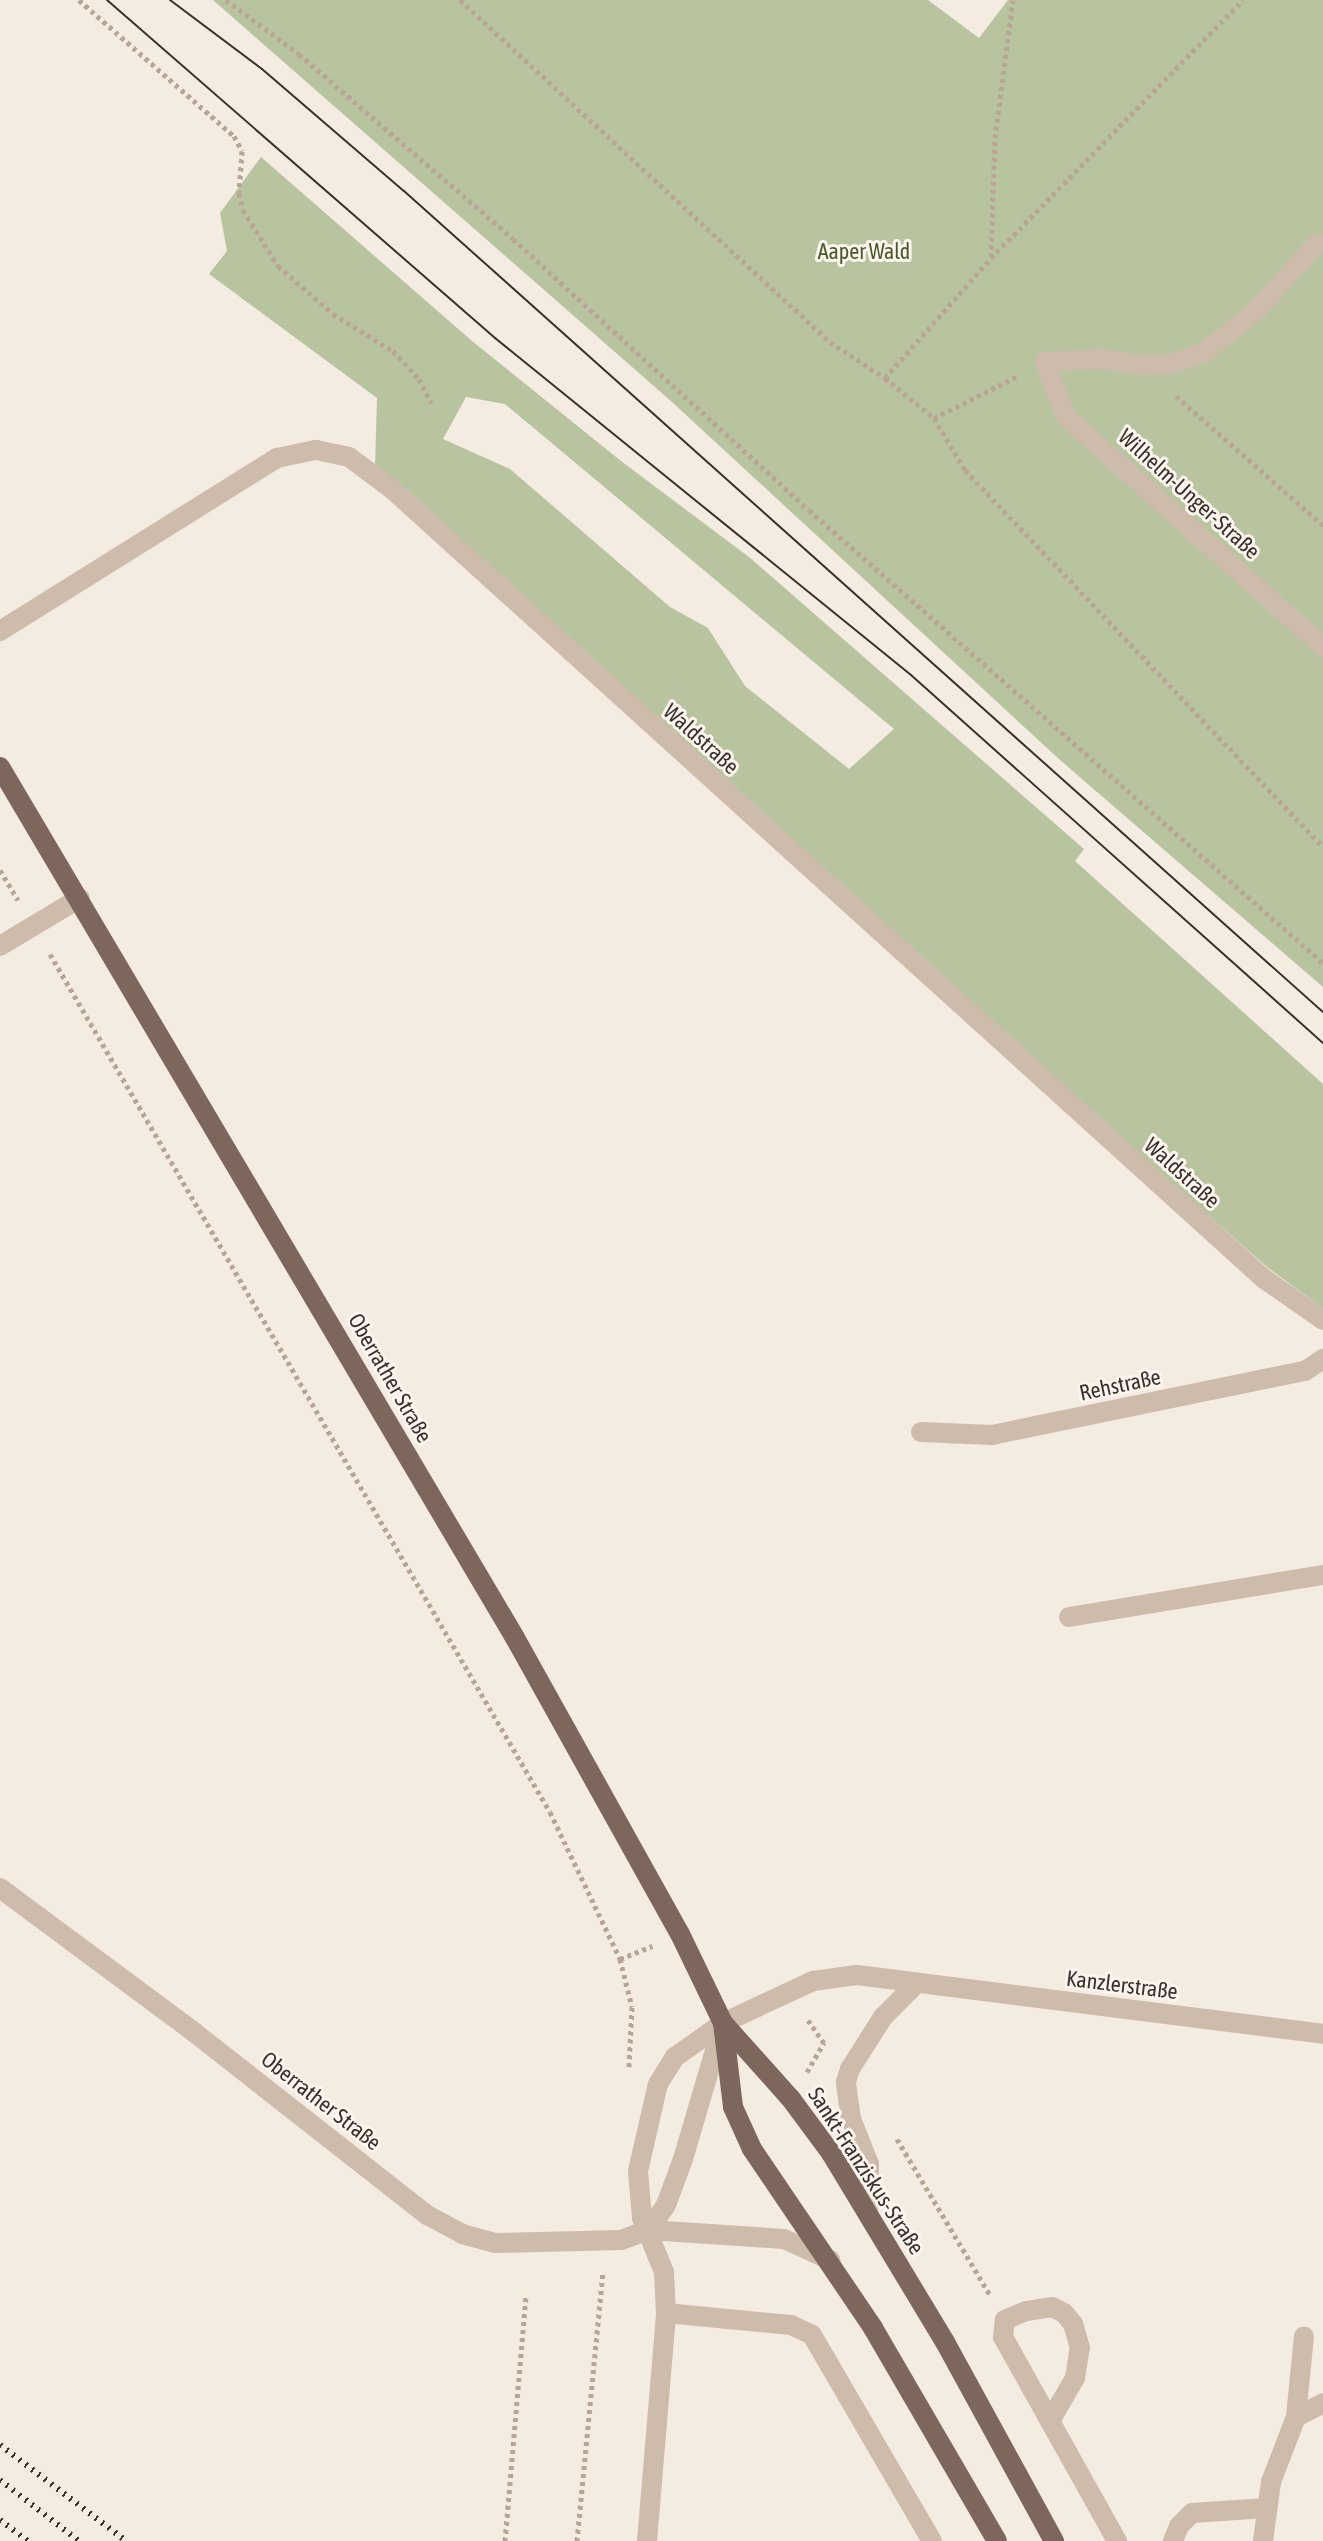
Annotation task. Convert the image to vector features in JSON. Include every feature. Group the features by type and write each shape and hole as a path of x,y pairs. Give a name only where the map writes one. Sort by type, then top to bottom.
{"main road":[{"name":"Oberrather Straße","path":"0,767 514,1636 680,1934 723,2023"},
{"name":"Sankt-Franziskus-Straße","path":"723,2023 791,2099 831,2153 945,2342 1054,2541"},
{"path":"723,2023 733,2107 752,2149 830,2260 939,2437 997,2541"}],"street":[{"path":"1045,362 1101,359 1141,365 1171,364 1204,353 1260,307 1316,244"},
{"name":"Wilhelm-Unger-Straße","path":"1045,362 1066,417 1323,647"},
{"name":"Waldstraße","path":"0,631 277,458 316,450 349,457 392,489 1263,1278 1323,1320"},
{"path":"0,946 80,898"},
{"name":"Rehstraße","path":"921,1432 992,1435 1305,1371 1323,1359"},
{"path":"1069,1617 1323,1575"},
{"name":"Oberrather Straße","path":"0,1888 195,2033 427,2215 462,2234 495,2243 621,2240 649,2230 784,2239 830,2260"},
{"name":"Kanzlerstraße","path":"723,2023 813,1981 857,1975 1323,2034"},
{"path":"868,2213 869,2164 851,2119 846,2082 850,2069 883,2017 916,1984"},
{"path":"649,2230 666,2205 683,2159 723,2023"},
{"path":"647,2541 666,2313 664,2272 642,2218 638,2200 638,2171 658,2084 675,2057 723,2023"},
{"path":"1050,2421 1075,2378 1080,2348 1073,2324 1064,2313 1052,2307 1026,2311 1005,2320 1003,2337 1117,2541"},
{"path":"666,2313 791,2325 812,2335 932,2541"},
{"path":"1263,2541 1271,2482 1296,2417 1304,2336"},
{"path":"1296,2417 1323,2403"},
{"path":"1173,2541 1179,2526 1192,2513 1267,2508"}],"path":[{"path":"79,0 234,136 242,151 239,193 243,210 278,266 333,314 393,351 419,379 431,403"},
{"path":"226,0 299,54 513,239 809,510 1323,963"},
{"path":"460,0 830,342 885,378 934,418 965,470 1323,847"},
{"path":"991,258 995,138 1013,0"},
{"path":"885,378 991,258 1243,0"},
{"path":"934,418 1045,362"},
{"path":"1141,365 1323,525"},
{"path":"0,870 550,1812 620,1959 632,2007 628,2077"},
{"path":"895,2135 1005,2320"},
{"path":"577,2541 606,2240"},
{"path":"505,2541 526,2296"}],"green space":[{"name":"Aaper Wald","path":"213,0 928,0 979,38 1008,0 1323,0 1323,987 1060,760 672,402"},
{"path":"261,157 472,341 621,461 749,557 1084,849 1075,861 1323,1084 1323,1308 1268,1268 1104,1123 375,468 377,398 209,274 227,251 220,213","holes":["466,397 505,404 894,729 849,769 745,686 708,628 670,607 510,469 443,439"]}],"tram line":[{"path":"107,0 495,338 911,675 1323,1043"},
{"path":"170,0 262,69 404,191 1323,1012"}],"railway":[{"path":"0,2445 126,2541"},
{"path":"0,2480 79,2541"},
{"path":"0,2520 28,2541"}]}
